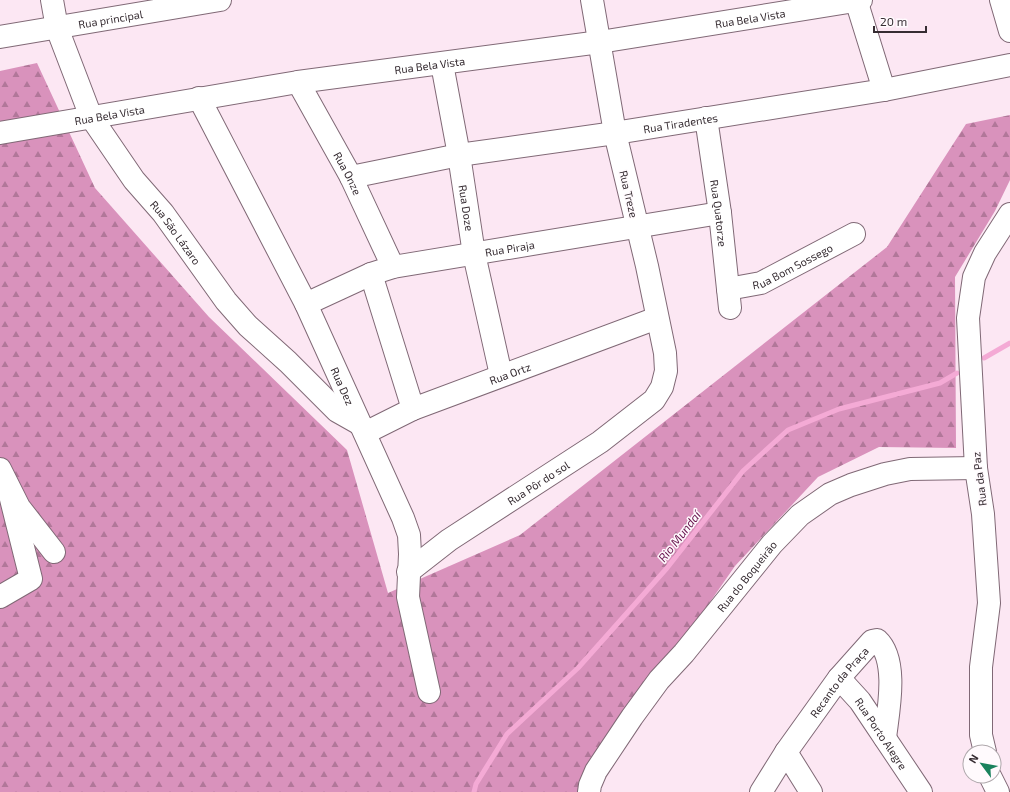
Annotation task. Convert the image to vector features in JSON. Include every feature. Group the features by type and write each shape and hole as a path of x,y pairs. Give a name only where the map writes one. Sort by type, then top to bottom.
{"street":[{"name":"Rua São Lázaro","path":"52,0 57,28 91,117 134,180 162,213 226,301 248,326 288,362 337,411 362,428"},
{"name":"Rua principal","path":"0,37 220,0"},
{"name":"Rua Treze","path":"592,0 615,133 647,266 666,362 666,371 662,387"},
{"name":"Rua Bela Vista","path":"0,133 298,82 600,42 858,0"},
{"path":"858,0 884,90"},
{"path":"1001,0 1010,31"},
{"name":"Rua Doze","path":"442,64 459,155 474,254 501,375"},
{"name":"Rua Tiradentes","path":"351,177 459,155 615,133 884,90 1010,65"},
{"name":"Rua Onze","path":"298,82 351,177 393,267"},
{"name":"Rua Dez","path":"199,98 306,304 405,524 409,535 410,554 408,597 429,692"},
{"name":"Rua Quatorze","path":"706,118 720,213 729,298"},
{"name":"Rua Piraja","path":"306,304 371,274 393,267 636,225 720,213"},
{"name":"Rua da Paz","path":"983,744 981,735 981,667 989,603 983,514 976,468 968,318 974,277 985,253 1010,214"},
{"name":"Rua Bom Sossego","path":"729,298 761,283 854,234"},
{"path":"371,274 413,409"},
{"name":"Rua Ortz","path":"362,428 501,375 658,318"},
{"name":"Rua Pôr do sol","path":"408,572 449,540 600,442 654,400 662,387"},
{"name":"Rua do Boqueirão","path":"590,792 590,785 596,771 659,680 684,653 772,544 800,515 830,494 851,485 885,474 910,469 976,468"},
{"path":"4,478 19,507 54,552"},
{"path":"0,597 31,579 4,478"},
{"name":"Recanto da Praça","path":"761,792 786,752 839,678 872,641 877,640 883,647 892,689 885,738"},
{"name":"Rua Porto Alegre","path":"839,678 860,701 920,792"},
{"path":"811,717 830,708 860,701"},
{"path":"786,752 811,792"}],"green space":[{"path":"37,63 95,188 209,317 347,450 388,593 520,535 887,247 966,124 1010,115 1010,180 995,211 955,277 956,448 879,447 818,477 735,566 578,792 0,792 0,71"}],"waterway":[{"name":"Rio Mundaí","path":"984,358 1010,343"},
{"name":"Rio Mundaí","path":"474,792 476,784 507,734 578,668 667,568 743,471 788,430 839,409 940,383 957,373"}]}
